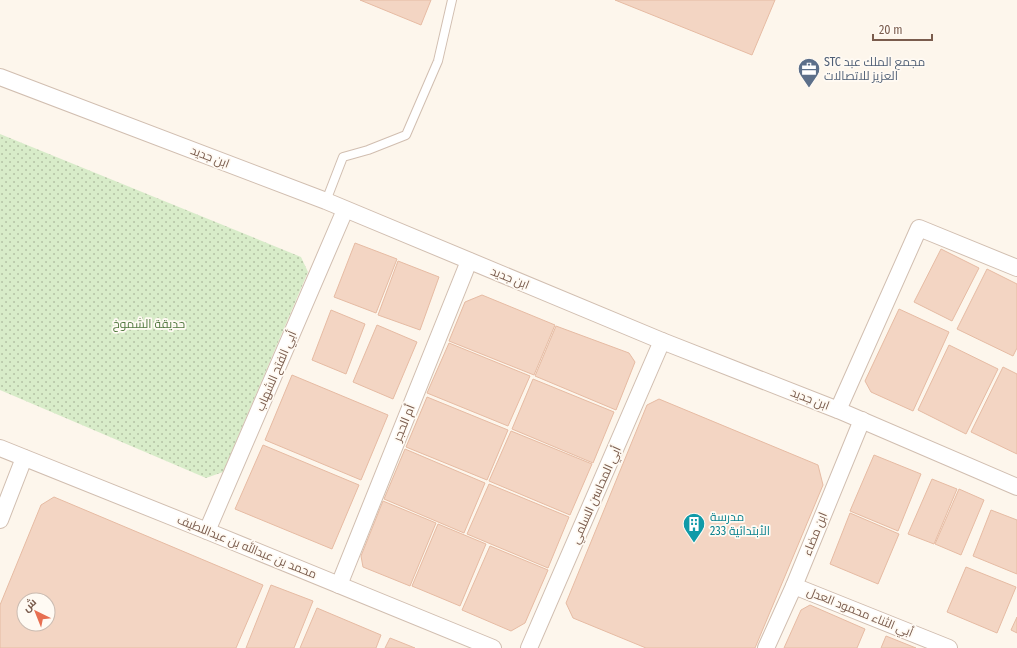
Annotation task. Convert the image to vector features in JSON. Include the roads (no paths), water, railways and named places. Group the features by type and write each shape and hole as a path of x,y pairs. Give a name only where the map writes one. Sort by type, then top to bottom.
{"street":[{"name":"ابن جديد","path":"0,77 326,201 662,341 838,410 1017,487"},
{"name":"أبي الفتح الشهاب","path":"207,531 345,210"},
{"path":"838,410 919,228 1017,268"},
{"name":"أم الحجر","path":"339,585 469,261"},
{"name":"أبي المحاسن السلمي","path":"529,648 662,341"},
{"name":"ابن مضاء","path":"766,648 794,586 862,420"},
{"name":"محمد بن عبدالله بن عبداللطيف","path":"0,448 493,648"},
{"path":"0,520 24,458"},
{"name":"أبي الثناء محمود العدل","path":"794,586 949,648"}],"lane":[{"path":"326,201 343,157 368,150 406,135 438,61 452,0"}],"place":[{"name":"STC مجمع الملك عبد العزيز للاتصالات","path":"809,88"},
{"name":"مدرسة الأبتدائية 233","path":"694,544"}],"park label":[{"name":"حديقة الشموخ","path":"149,324"}]}
